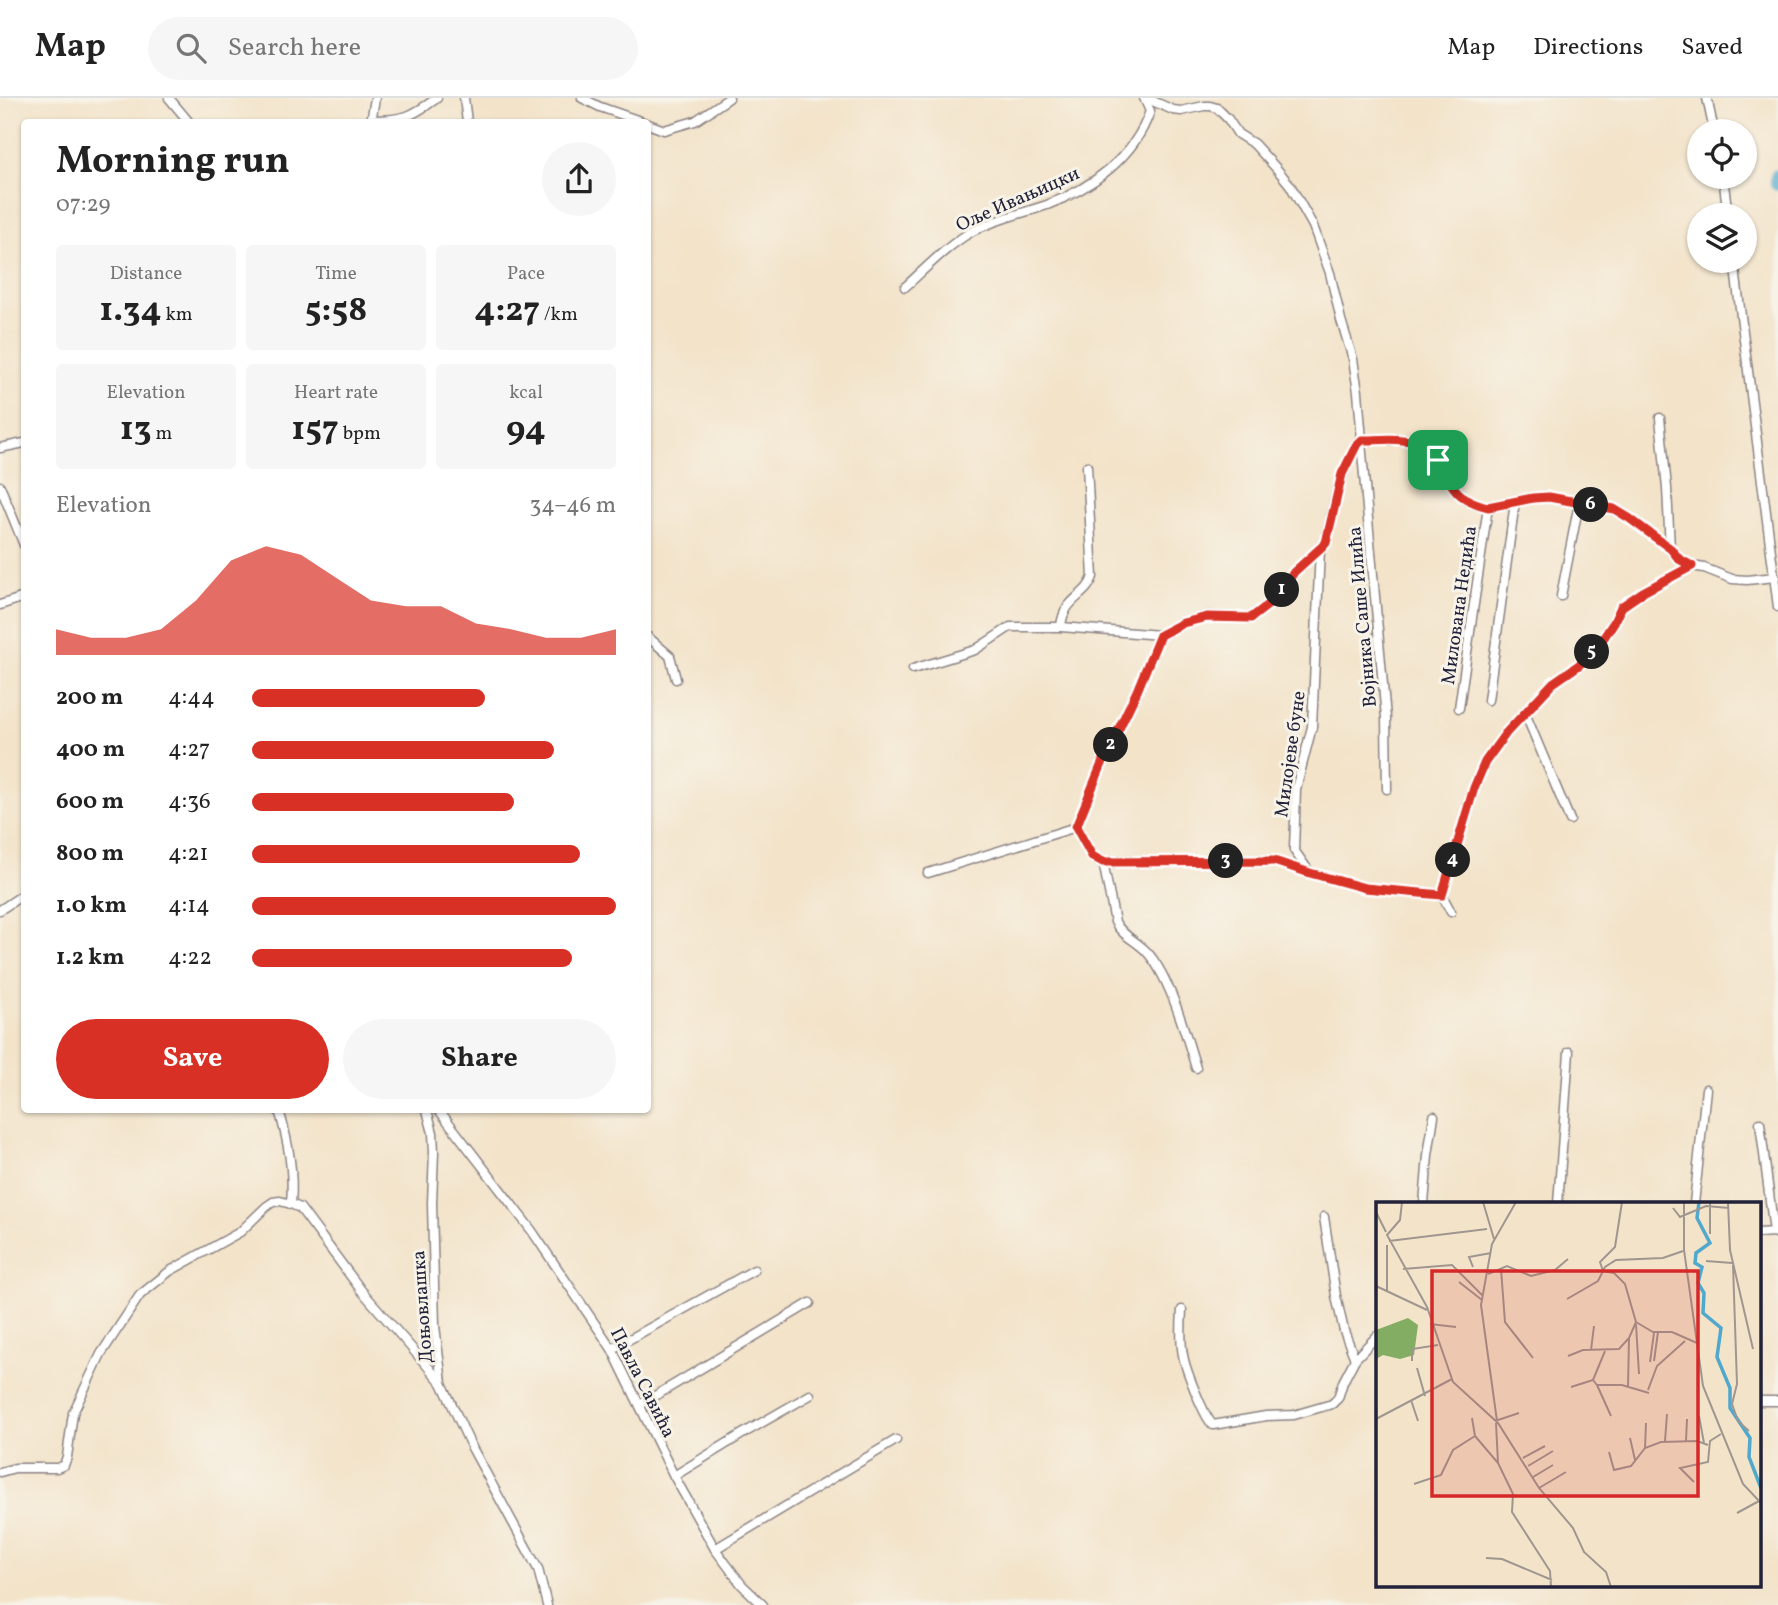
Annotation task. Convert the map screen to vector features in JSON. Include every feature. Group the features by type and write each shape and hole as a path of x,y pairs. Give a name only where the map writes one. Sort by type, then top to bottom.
{"street":[{"path":"169,98 186,119"},
{"path":"371,119 375,98"},
{"path":"393,119 404,118 419,111 437,98"},
{"path":"464,98 467,119"},
{"path":"582,98 634,119"},
{"path":"651,125 664,130 695,121 729,98"},
{"name":"Оље Ивањицки","path":"905,287 955,242 973,231 1070,195 1113,167 1135,142 1147,121 1150,111 1145,98"},
{"name":"Војника Саше Илића","path":"1145,98 1173,110 1204,106 1217,108 1238,134 1254,144 1290,185 1313,226 1331,273 1353,359 1358,392 1360,442 1386,718 1387,789"},
{"path":"1707,98 1711,119"},
{"path":"1736,273 1775,555 1774,577 1778,607"},
{"path":"1660,418 1671,549"},
{"path":"1360,442 1408,441 1424,447 1438,460 1455,489 1474,502 1488,507 1549,497 1605,507 1622,513 1671,549 1679,559 1692,566 1732,579 1774,577"},
{"name":"Милојеве буне","path":"1160,635 1183,623 1207,617 1251,618 1277,598 1294,572 1326,543 1342,474 1360,442"},
{"path":"0,448 21,444"},
{"path":"1061,627 1066,607 1090,586 1093,578 1087,466"},
{"path":"0,486 21,538"},
{"path":"1488,700 1514,502"},
{"path":"1561,596 1579,503"},
{"name":"Милована Недића","path":"1459,708 1488,507"},
{"name":"Милојеве буне","path":"1310,873 1294,850 1296,789 1312,727 1320,549"},
{"path":"1451,912 1442,895 1474,788 1485,762 1506,733 1553,683 1579,665 1599,645 1621,607 1692,566"},
{"path":"0,605 21,598"},
{"path":"913,668 975,650 1010,627 1061,627 1160,635 1076,827"},
{"path":"651,640 670,656 676,679"},
{"path":"1525,713 1570,820"},
{"path":"1076,827 1092,856 1103,862 1274,861 1365,888 1442,895"},
{"path":"928,873 1076,827"},
{"path":"1103,862 1119,931 1147,952 1164,977 1196,1068"},
{"path":"0,910 21,896"},
{"path":"1558,1202 1569,1052"},
{"path":"1694,1202 1706,1089"},
{"path":"280,1113 291,1161 291,1204"},
{"name":"Доњовлашка","path":"430,1113 435,1152 432,1203 435,1326 442,1383 470,1444 538,1569 547,1605"},
{"name":"Павла Савића","path":"441,1113 532,1231 612,1349 674,1476 715,1549 742,1585 763,1605"},
{"path":"1424,1202 1434,1116"},
{"path":"1760,1123 1776,1233"},
{"path":"0,1472 15,1468 57,1468 64,1465 73,1413 101,1354 140,1295 170,1272 240,1232 273,1202 280,1201 300,1208 323,1242 442,1383"},
{"path":"1324,1217 1336,1296 1344,1331 1355,1359"},
{"path":"612,1349 754,1270"},
{"path":"640,1405 810,1303"},
{"path":"1182,1310 1183,1356 1205,1415 1213,1426 1266,1416 1294,1415 1332,1404 1338,1398 1355,1359 1376,1337"},
{"path":"674,1476 810,1395"},
{"path":"1760,1401 1778,1401"},
{"path":"715,1549 896,1440"}],"waterway":[{"path":"1778,177 1778,183"}],"route":[{"path":"1362,440 1417,443 1438,460 1455,489 1474,502 1488,507 1549,497 1614,509 1692,566 1621,607 1599,645 1579,665 1553,683 1506,733 1485,762 1474,788 1442,895 1365,888 1274,861 1103,862 1092,856 1076,827 1160,635 1183,623 1207,617 1251,618 1277,598 1294,572 1326,543 1342,474 1356,446 1362,440"}]}
